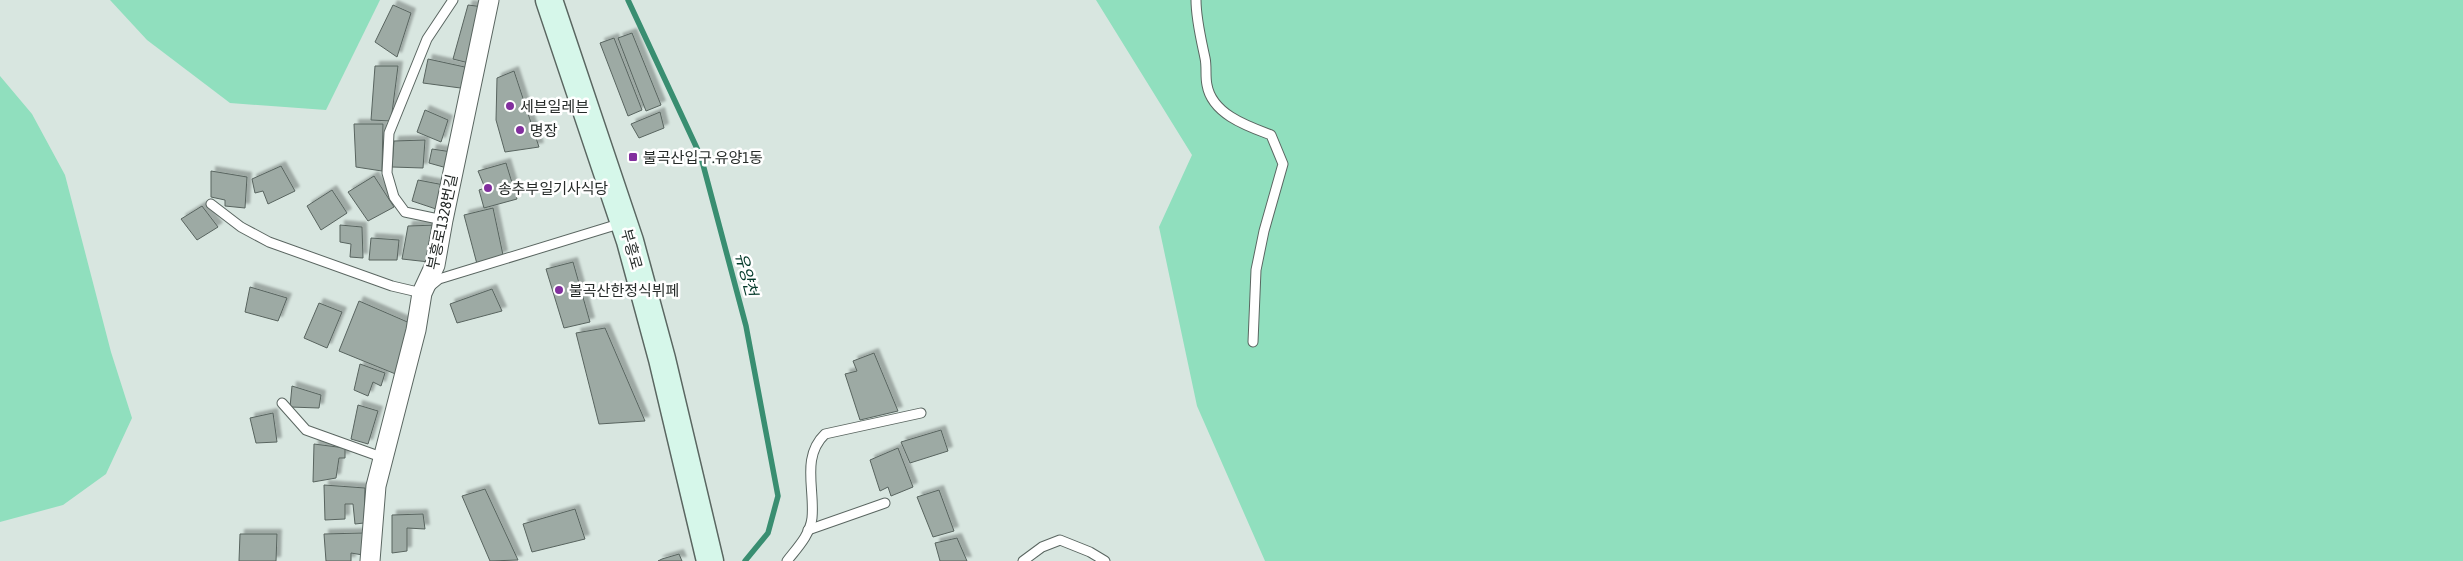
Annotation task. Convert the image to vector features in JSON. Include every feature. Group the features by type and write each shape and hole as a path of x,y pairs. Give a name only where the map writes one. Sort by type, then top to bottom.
{"main road":[{"name":"부흥로","path":"549,0 624,222 662,359 710,561"}],"street":[{"name":"부흥로1328번길","path":"370,561 376,486 416,330 422,293 436,265 443,220 489,0"}],"lane":[{"path":"443,220 404,212 394,197 387,173 389,133 427,39 453,0"},
{"path":"1196,0 1196,11 1206,62 1207,86 1213,103 1242,125 1271,135 1283,164 1264,231 1256,270 1253,342"},
{"path":"211,204 241,227 268,242 392,286 422,293 439,279 624,222"},
{"path":"282,403 306,430 384,458"},
{"path":"787,561 805,538 812,520 810,458 817,442 825,434 920,413"},
{"path":"808,530 884,503"},
{"path":"1023,561 1042,547 1060,540 1090,552 1105,561"}],"green space":[{"path":"110,0 380,0 326,110 230,103 147,40"},
{"path":"1096,0 2463,0 2463,561 1265,561 1197,406 1159,227 1192,155"},
{"path":"0,76 32,114 65,175 111,352 132,418 106,474 63,505 0,522"}],"building":[{"path":"393,5 411,13 397,57 375,42"},
{"path":"468,5 484,7 473,64 453,59"},
{"path":"632,33 661,105 646,111 618,38"},
{"path":"614,38 642,110 628,116 600,43"},
{"path":"428,59 474,69 468,89 423,83"},
{"path":"375,66 398,66 391,121 371,120"},
{"path":"514,71 539,147 505,152 496,120 497,78"},
{"path":"425,110 448,120 441,142 417,132"},
{"path":"660,112 664,128 639,138 631,124"},
{"path":"354,124 383,124 382,171 356,167"},
{"path":"425,140 423,168 392,167 394,141"},
{"path":"432,149 452,152 447,168 429,163"},
{"path":"506,163 517,199 484,208 479,190 485,188 478,171"},
{"path":"281,166 295,191 268,204 263,191 255,193 252,179"},
{"path":"211,171 247,177 245,208 225,206 225,200 211,197"},
{"path":"374,176 394,207 368,221 348,192"},
{"path":"418,180 444,185 439,210 412,201"},
{"path":"332,190 347,213 321,230 307,206"},
{"path":"202,206 218,227 197,240 181,219"},
{"path":"493,208 503,255 477,264 464,215"},
{"path":"340,225 362,227 363,258 350,257 351,244 340,242"},
{"path":"437,225 429,262 402,259 408,226"},
{"path":"371,238 399,240 397,260 369,260"},
{"path":"573,262 590,322 564,328 546,269"},
{"path":"250,287 287,298 278,321 245,312"},
{"path":"492,289 502,311 457,323 450,304"},
{"path":"359,301 412,324 398,375 339,351"},
{"path":"319,303 342,312 327,348 304,338"},
{"path":"605,328 645,421 599,424 576,333"},
{"path":"874,353 898,411 860,420 845,374 857,371 853,361"},
{"path":"360,364 385,373 381,386 373,382 368,396 354,390"},
{"path":"292,386 321,395 319,408 290,407"},
{"path":"358,405 378,411 368,444 351,439"},
{"path":"273,413 277,442 256,443 250,418"},
{"path":"941,430 948,451 910,463 901,442"},
{"path":"314,444 345,448 345,458 339,458 336,478 313,482"},
{"path":"898,448 913,487 891,496 888,487 880,491 870,460"},
{"path":"324,485 365,488 364,523 355,524 353,504 345,504 345,519 325,520"},
{"path":"485,489 518,560 490,561 462,496"},
{"path":"939,490 954,531 933,537 917,497"},
{"path":"575,509 585,539 532,552 523,524"},
{"path":"423,514 425,529 407,528 407,551 392,553 392,515"},
{"path":"363,533 363,555 351,553 351,561 326,561 324,534"},
{"path":"240,534 277,534 276,561 239,561"},
{"path":"957,538 967,561 940,561 935,543"},
{"path":"679,554 682,561 658,561 662,559"}],"waterway":[{"name":"유양천","path":"628,0 701,157 746,326 778,496 768,533 745,561"}],"place":[{"name":"세븐일레븐","path":"510,106"},
{"name":"명장","path":"520,130"},
{"name":"불곡산입구.유양1동","path":"633,157"},
{"name":"송추부일기사식당","path":"488,188"},
{"name":"불곡산한정식뷔페","path":"559,290"}]}
